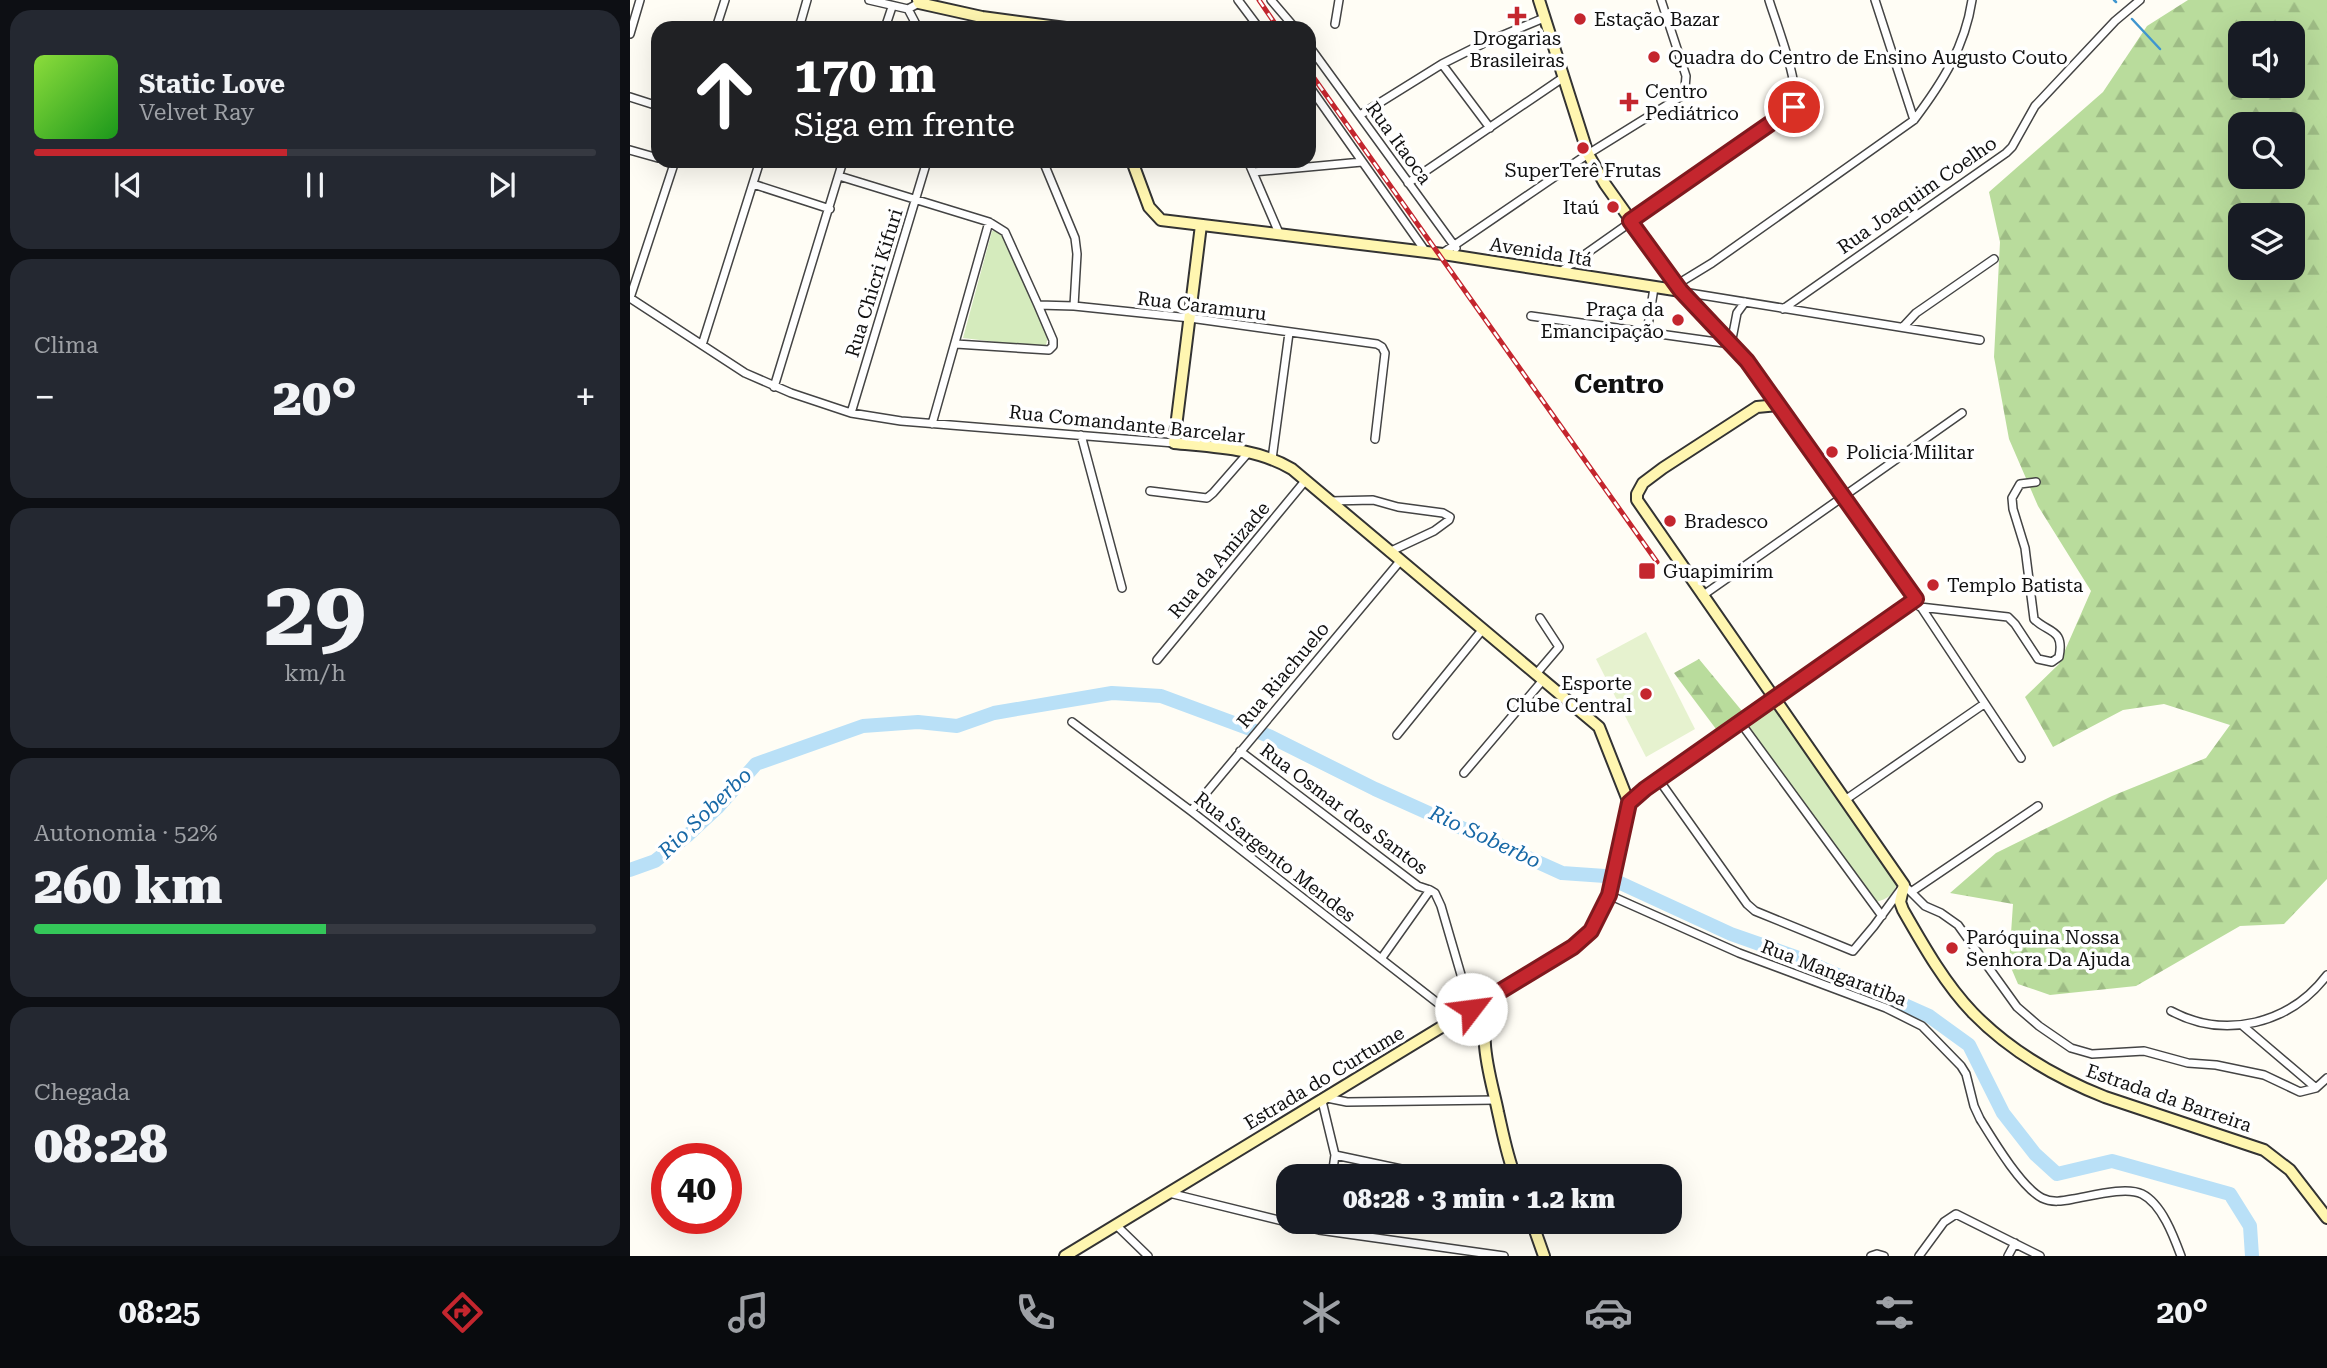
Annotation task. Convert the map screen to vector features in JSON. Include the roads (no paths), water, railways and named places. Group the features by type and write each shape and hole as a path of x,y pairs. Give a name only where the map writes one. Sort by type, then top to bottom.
{"main road":[{"path":"1512,1164 1485,1043 1486,1004 1583,940 1598,920 1610,890 1629,803 1740,722 1918,603 1767,390 1731,344 1679,288 1630,221 1588,154 1539,0"},
{"path":"918,2 978,21"},
{"name":"Avenida Itá","path":"1135,168 1149,207 1161,220 1443,254 1654,288 1679,288"},
{"path":"1174,443 1201,225"},
{"path":"1757,408 1767,390"},
{"path":"1777,405 1757,408 1650,477 1640,488 1637,500 1908,889 1900,902 1903,911"},
{"name":"Rua Comandante Barcelar","path":"1174,443 1272,458 1292,469 1599,727 1629,803"},
{"name":"Estrada da Barreira","path":"1903,911 1956,992 1972,1012 2005,1040 2037,1063 2081,1088 2264,1150 2290,1170 2327,1218"},
{"name":"Estrada do Curtume","path":"1065,1256 1471,1009 1486,1004"},
{"path":"1536,1234 1544,1256"}],"street":[{"path":"630,34 640,0"},
{"path":"718,21 725,0"},
{"path":"801,21 807,0"},
{"path":"869,0 908,9 918,2"},
{"path":"1238,0 1254,21"},
{"path":"1271,0 1289,21"},
{"path":"1335,24 1339,0"},
{"path":"1443,254 1588,154 1674,102 1683,93 1686,76 1661,0"},
{"path":"1559,273 1794,107 1794,85 1769,0"},
{"path":"1875,0 1914,120"},
{"path":"1679,288 1692,276 1914,120 1953,62 1962,43 1972,0"},
{"name":"Rua Joaquim Coelho","path":"1783,309 2006,153 2035,106 2115,21 2140,0"},
{"path":"887,21 892,7"},
{"path":"908,9 914,21"},
{"path":"1360,115 1442,64 1544,18"},
{"name":"Rua Itaoca","path":"1316,55 1463,257"},
{"path":"1442,64 1490,128"},
{"path":"1408,183 1563,78"},
{"path":"1316,96 1426,252"},
{"path":"630,97 651,104"},
{"path":"630,150 651,156"},
{"path":"1316,166 1362,162"},
{"path":"630,298 671,168"},
{"path":"702,345 758,168"},
{"path":"774,387 842,168"},
{"name":"Rua Chicri Kifuri","path":"851,413 925,168"},
{"path":"1046,168 1075,238 1077,254 1074,306"},
{"path":"1251,168 1279,233"},
{"path":"1253,172 1297,168"},
{"path":"839,176 989,222 1005,232 1053,340 1053,346 1049,350 956,344"},
{"path":"753,184 830,209"},
{"path":"932,424 989,222"},
{"path":"1903,327 1916,313 1994,259"},
{"path":"1692,276 1688,286 1696,293"},
{"path":"1647,332 1654,288"},
{"name":"Avenida Itá","path":"1679,288 1783,309 1980,340"},
{"name":"Rua Comandante Barcelar","path":"630,298 745,373 774,387 851,413 932,424 1174,443"},
{"path":"1731,299 1737,313"},
{"path":"1531,316 1731,344 1737,313 1745,302"},
{"name":"Rua Caramuru","path":"1038,305 1191,318 1366,342 1382,347 1385,353 1376,439"},
{"path":"1272,458 1289,333"},
{"path":"1702,596 1962,413"},
{"path":"1081,435 1122,588"},
{"path":"1150,491 1207,498 1248,453"},
{"name":"Rua da Amizade","path":"1157,660 1305,481"},
{"path":"1918,603 2001,615 2015,624 2038,659 2052,662 2059,657 2060,643 2056,635 2052,629 2034,619 2025,548 2013,509 2012,498 2020,484 2036,482"},
{"path":"1330,501 1373,500 1398,507 1443,513 1450,517 1434,531 1389,552"},
{"name":"Rua Riachuelo","path":"1191,811 1401,560"},
{"path":"1918,603 2021,758"},
{"path":"1464,773 1559,647 1541,618"},
{"path":"1396,735 1483,629"},
{"path":"1845,800 1984,704"},
{"name":"Rua Sargento Mendes","path":"1072,722 1457,1018"},
{"path":"1740,722 1882,916"},
{"name":"Rua Osmar dos Santos","path":"1240,751 1418,886 1430,890"},
{"path":"1659,780 1747,904 1755,911 1853,951 1888,907 1908,889 2038,806"},
{"path":"1908,889 1925,906 1958,925 2017,1007 2071,1048 2092,1054 2144,1051 2188,1063 2216,1065 2264,1075 2300,1091 2316,1088 2327,1078"},
{"path":"1381,959 1430,890 1435,893 1441,906 1471,1009"},
{"name":"Rua Mangaratiba","path":"1610,890 1739,953 1886,1008 1922,1026 1961,1066 1980,1119 2031,1190 2048,1201 2114,1192 2133,1191 2142,1194 2161,1214 2182,1256"},
{"path":"1888,907 1903,911"},
{"path":"2171,1011 2199,1023 2243,1026 2297,1005 2317,988 2327,975"},
{"path":"2243,1026 2316,1088"},
{"path":"1334,1164 1335,1155 1324,1099 1347,1102 1496,1100"},
{"path":"1335,1155 1377,1164"},
{"path":"1168,1193 1276,1216"},
{"path":"1919,1256 1944,1222 1956,1214 2040,1256"},
{"path":"1116,1225 1148,1256"},
{"path":"1369,1234 1504,1256"},
{"path":"2008,1256 2015,1243"},
{"path":"1871,1256 1884,1256"}],"waterway":[{"path":"2132,19 2160,49"},
{"name":"Rio Soberbo","path":"630,870 655,861 688,835 717,808 756,764 863,726 918,722 957,726 994,713 1112,693 1161,696 1269,736 1375,789 1562,873 1605,876 1731,934 1799,958 1929,1016 1969,1045 2003,1113 2035,1154 2057,1174 2112,1161 2230,1194 2250,1226 2252,1256"}],"railway":[{"path":"1259,0 1273,21"},
{"path":"1316,81 1657,562"}],"place":[{"name":"Drogarias Brasileiras","path":"1517,16"},
{"name":"Estação Bazar","path":"1580,19"},
{"name":"Quadra do Centro de Ensino Augusto Couto","path":"1654,57"},
{"name":"Centro Pediátrico","path":"1629,102"},
{"name":"SuperTerê Frutas","path":"1583,148"},
{"name":"Itaú","path":"1613,207"},
{"name":"Praça da Emancipação","path":"1678,320"},
{"name":"Policia Militar","path":"1832,452"},
{"name":"Bradesco","path":"1670,521"},
{"name":"Guapimirim","path":"1647,571"},
{"name":"Templo Batista","path":"1933,585"},
{"name":"Esporte Clube Central","path":"1646,694"},
{"name":"Paróquina Nossa Senhora Da Ajuda","path":"1952,948"}],"district":[{"name":"Centro","path":"1619,384"}]}
